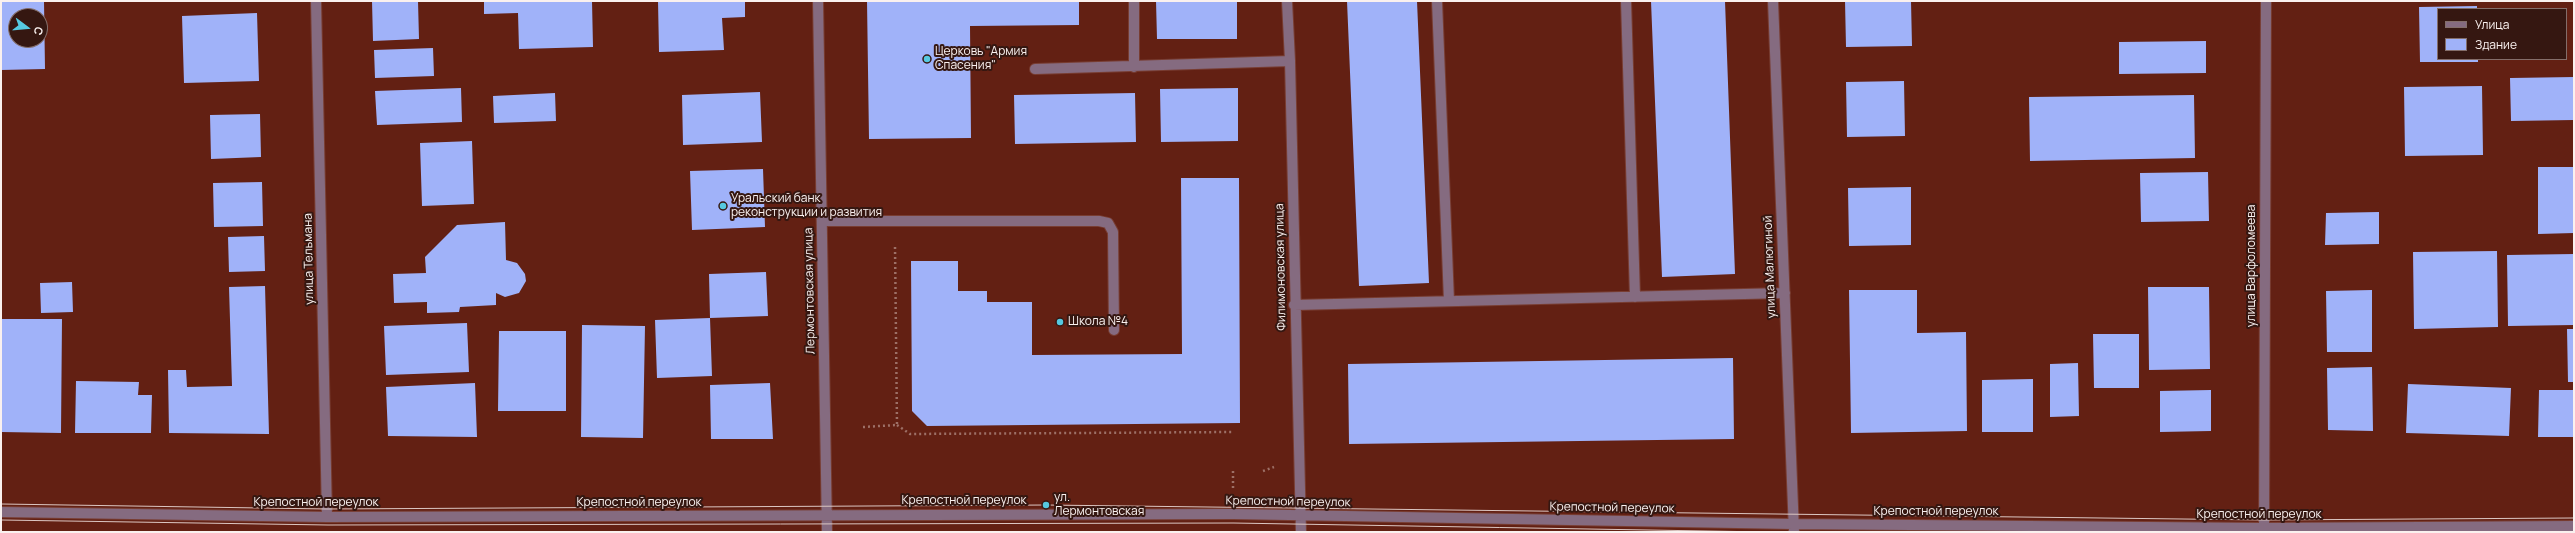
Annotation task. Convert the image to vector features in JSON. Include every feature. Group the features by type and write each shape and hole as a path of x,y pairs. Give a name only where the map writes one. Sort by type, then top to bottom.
{"street":[{"name":"улица Тельмана","path":"316,1 327,517"},
{"name":"Лермонтовская улица","path":"818,1 827,532"},
{"path":"1134,1 1134,67"},
{"name":"Филимоновская улица","path":"1287,1 1290,61 1294,305 1301,532"},
{"path":"1437,1 1449,302"},
{"path":"1626,1 1634,297"},
{"name":"улица Малюгиной","path":"1772,1 1794,528"},
{"name":"улица Варфоломеева","path":"2264,530 2266,1"},
{"path":"1036,69 1290,61"},
{"path":"822,221 1100,221 1108,223 1113,232 1114,330"},
{"path":"1294,305 1784,293"},
{"name":"Крепостной переулок","path":"1,512 327,517 826,510 1301,515 1794,528 2264,530 2574,526"}],"path":[{"path":"895,221 897,425"},
{"path":"863,427 897,425 910,434 1233,432"},
{"path":"1263,471 1280,464"},
{"path":"1233,471 1233,490"}],"building":[{"path":"1,1 44,1 44,8 8,8 8,48 45,48 45,69 1,70"},
{"path":"372,1 418,1 419,39 373,41"},
{"path":"484,1 592,1 593,47 519,49 518,13 484,14"},
{"path":"658,1 745,1 745,17 722,18 724,50 659,52"},
{"path":"867,1 1079,1 1079,25 970,26 971,138 869,139"},
{"path":"1156,1 1237,1 1237,39 1157,39"},
{"path":"1347,1 1417,1 1429,283 1359,286"},
{"path":"1651,1 1725,1 1735,274 1662,277"},
{"path":"1845,1 1911,1 1912,46 1846,47"},
{"path":"2477,6 2477,8 2437,8 2437,60 2478,60 2478,62 2420,62 2419,7"},
{"path":"257,13 259,81 184,83 182,16"},
{"path":"2206,41 2206,73 2119,74 2119,42"},
{"path":"433,48 434,76 375,78 374,50"},
{"path":"2574,77 2574,120 2511,121 2510,78"},
{"path":"1904,81 1905,136 1847,137 1846,82"},
{"path":"2482,86 2483,155 2405,156 2404,87"},
{"path":"461,88 462,122 377,125 375,91"},
{"path":"1238,88 1238,141 1161,142 1160,89"},
{"path":"760,92 762,142 683,145 682,95"},
{"path":"555,93 556,121 494,123 493,96"},
{"path":"1135,93 1136,142 1015,144 1014,95"},
{"path":"2194,95 2195,158 2030,161 2029,97"},
{"path":"260,114 261,157 211,159 210,115"},
{"path":"472,141 474,204 422,206 420,143"},
{"path":"2538,167 2574,167 2574,233 2538,234"},
{"path":"763,169 765,227 692,230 690,171"},
{"path":"2208,172 2209,221 2141,222 2140,173"},
{"path":"1181,178 1239,178 1240,423 927,426 912,411 911,261 958,261 958,291 987,291 987,302 1032,302 1032,355 1182,354"},
{"path":"262,182 263,226 214,227 213,183"},
{"path":"1911,187 1911,245 1849,246 1848,188"},
{"path":"2379,212 2379,244 2325,245 2326,213"},
{"path":"505,222 506,260 517,263 525,274 526,281 519,293 505,297 496,293 496,305 460,307 459,312 427,313 427,302 394,303 393,274 426,273 425,257 457,225"},
{"path":"264,236 265,271 229,272 228,237"},
{"path":"2497,251 2498,327 2414,329 2413,252"},
{"path":"2574,254 2574,325 2508,326 2507,255"},
{"path":"766,272 768,316 710,318 709,274"},
{"path":"72,282 73,312 41,313 40,283"},
{"path":"265,286 269,434 169,433 168,370 186,370 187,387 232,386 229,287"},
{"path":"2148,287 2209,287 2210,369 2149,370"},
{"path":"1849,290 1917,290 1917,333 1966,332 1967,431 1851,433"},
{"path":"2372,290 2372,352 2327,352 2326,291"},
{"path":"710,318 712,376 657,378 655,320"},
{"path":"1,319 62,319 61,433 1,432"},
{"path":"467,323 469,372 386,375 384,326"},
{"path":"582,325 645,326 643,438 581,437"},
{"path":"2567,329 2574,329 2574,382 2568,382"},
{"path":"499,331 566,331 566,411 498,411"},
{"path":"2093,334 2139,334 2139,388 2094,388"},
{"path":"1733,358 1734,439 1349,444 1348,364"},
{"path":"2078,363 2079,416 2050,417 2050,364"},
{"path":"2372,367 2373,431 2328,430 2327,368"},
{"path":"2033,379 2033,432 1982,432 1982,380"},
{"path":"76,381 139,382 138,395 152,395 151,433 75,433"},
{"path":"475,383 477,437 388,436 386,387"},
{"path":"770,383 773,439 711,439 710,385"},
{"path":"2408,384 2511,388 2509,436 2406,433"},
{"path":"2211,390 2211,431 2160,432 2160,391"},
{"path":"2539,390 2574,390 2574,437 2538,437"}],"tram line":[{"path":"1,504 327,509 1046,505 2264,520 2574,518"},
{"path":"1,520 328,525 1233,523 1766,532"}],"place":[{"name":"Церковь \"Армия Спасения\"","path":"927,59"},
{"name":"Уральский банк реконструкции и развития","path":"723,206"},
{"name":"Школа №4","path":"1060,322"},
{"name":"ул. Лермонтовская","path":"1046,505"}]}
